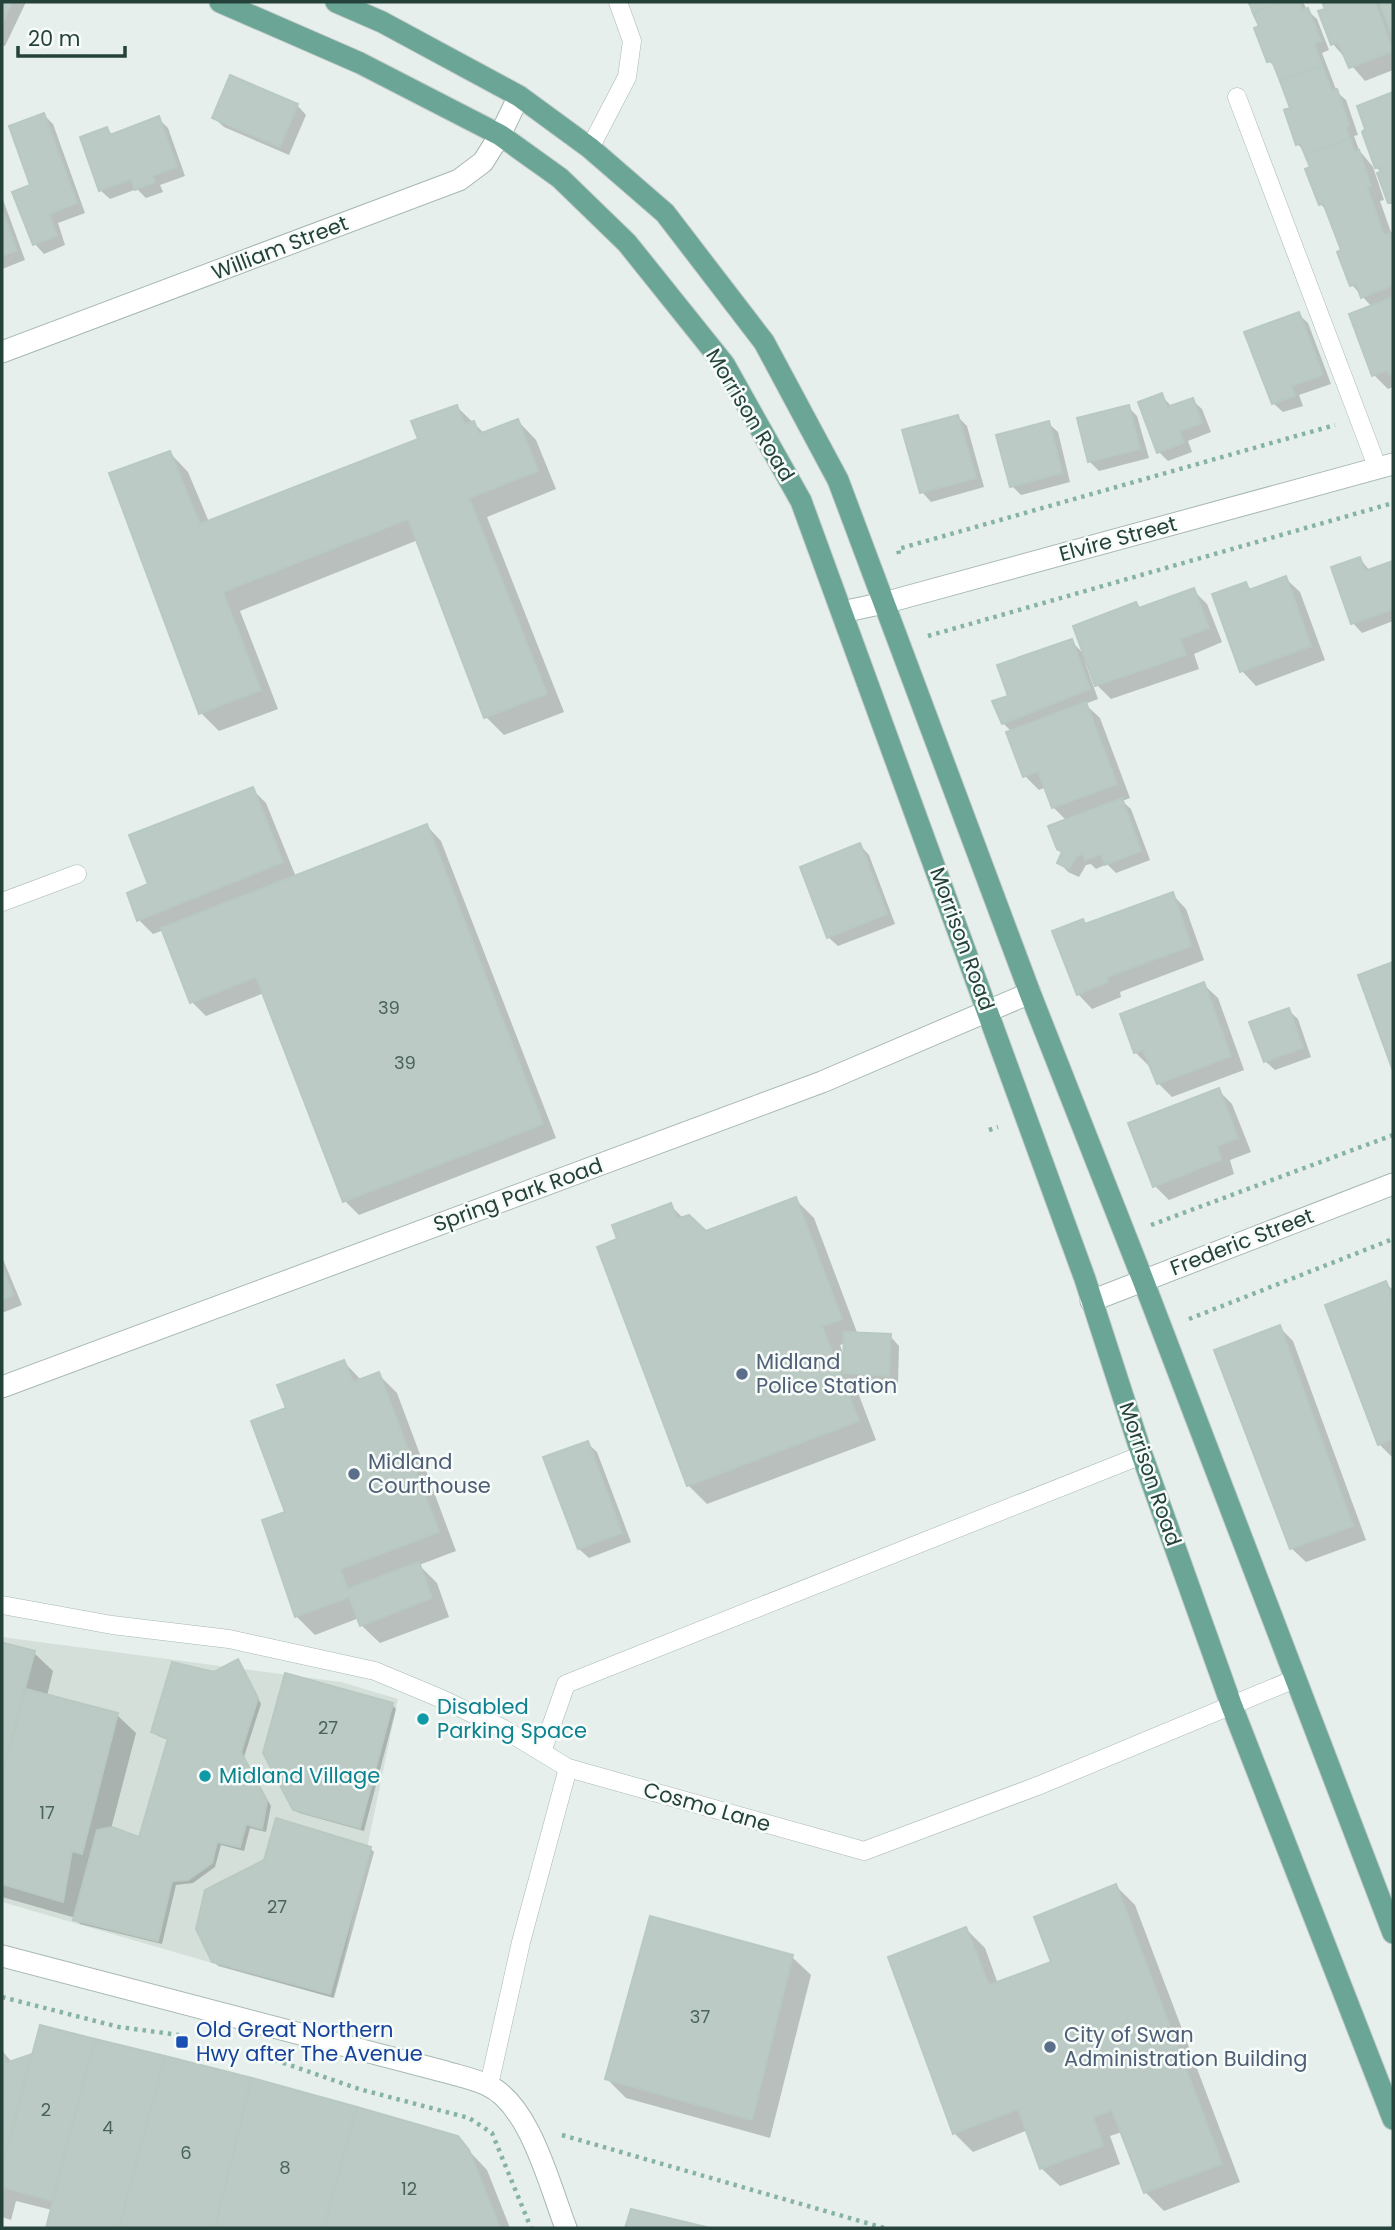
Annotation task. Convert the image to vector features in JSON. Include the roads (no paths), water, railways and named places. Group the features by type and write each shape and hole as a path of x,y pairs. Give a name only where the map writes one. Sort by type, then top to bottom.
{"main road":[{"name":"Morrison Road","path":"220,2 360,63 500,135 559,178 627,243 724,364 801,501 1085,1279 1142,1455 1231,1704 1393,2119"},
{"name":"Morrison Road","path":"336,2 382,22 519,96 590,148 665,213 764,342 838,480 1030,993 1393,1933"}],"street":[{"name":"William Street","path":"2,352 459,180 483,162 519,96"},
{"name":"Elvire Street","path":"842,612 884,603 1385,466"},
{"name":"Spring Park Road","path":"2,1387 822,1082 1030,993"},
{"name":"Frederic Street","path":"1091,1301 1393,1184"},
{"path":"2,1956 489,2085 510,2102 527,2125 566,2228"}],"lane":[{"path":"590,148 627,77 632,41 618,2"},
{"path":"1237,97 1360,424 1385,466"},
{"path":"2,902 78,874"},
{"path":"542,1752 566,1684 1142,1455"},
{"name":"Cosmo Lane","path":"2,1605 112,1625 229,1639 375,1671 502,1728 568,1768 864,1851 1040,1785 1295,1679"},
{"path":"489,2085 521,1942 568,1768"}],"place":[{"name":"Midland Police Station","path":"742,1374"},
{"name":"Midland Courthouse","path":"354,1474"},
{"name":"Disabled Parking Space","path":"423,1719"},
{"name":"Midland Village","path":"205,1776"},
{"name":"Old Great Northern Hwy after The Avenue","path":"182,2042"},
{"name":"City of Swan Administration Building","path":"1050,2047"}]}
